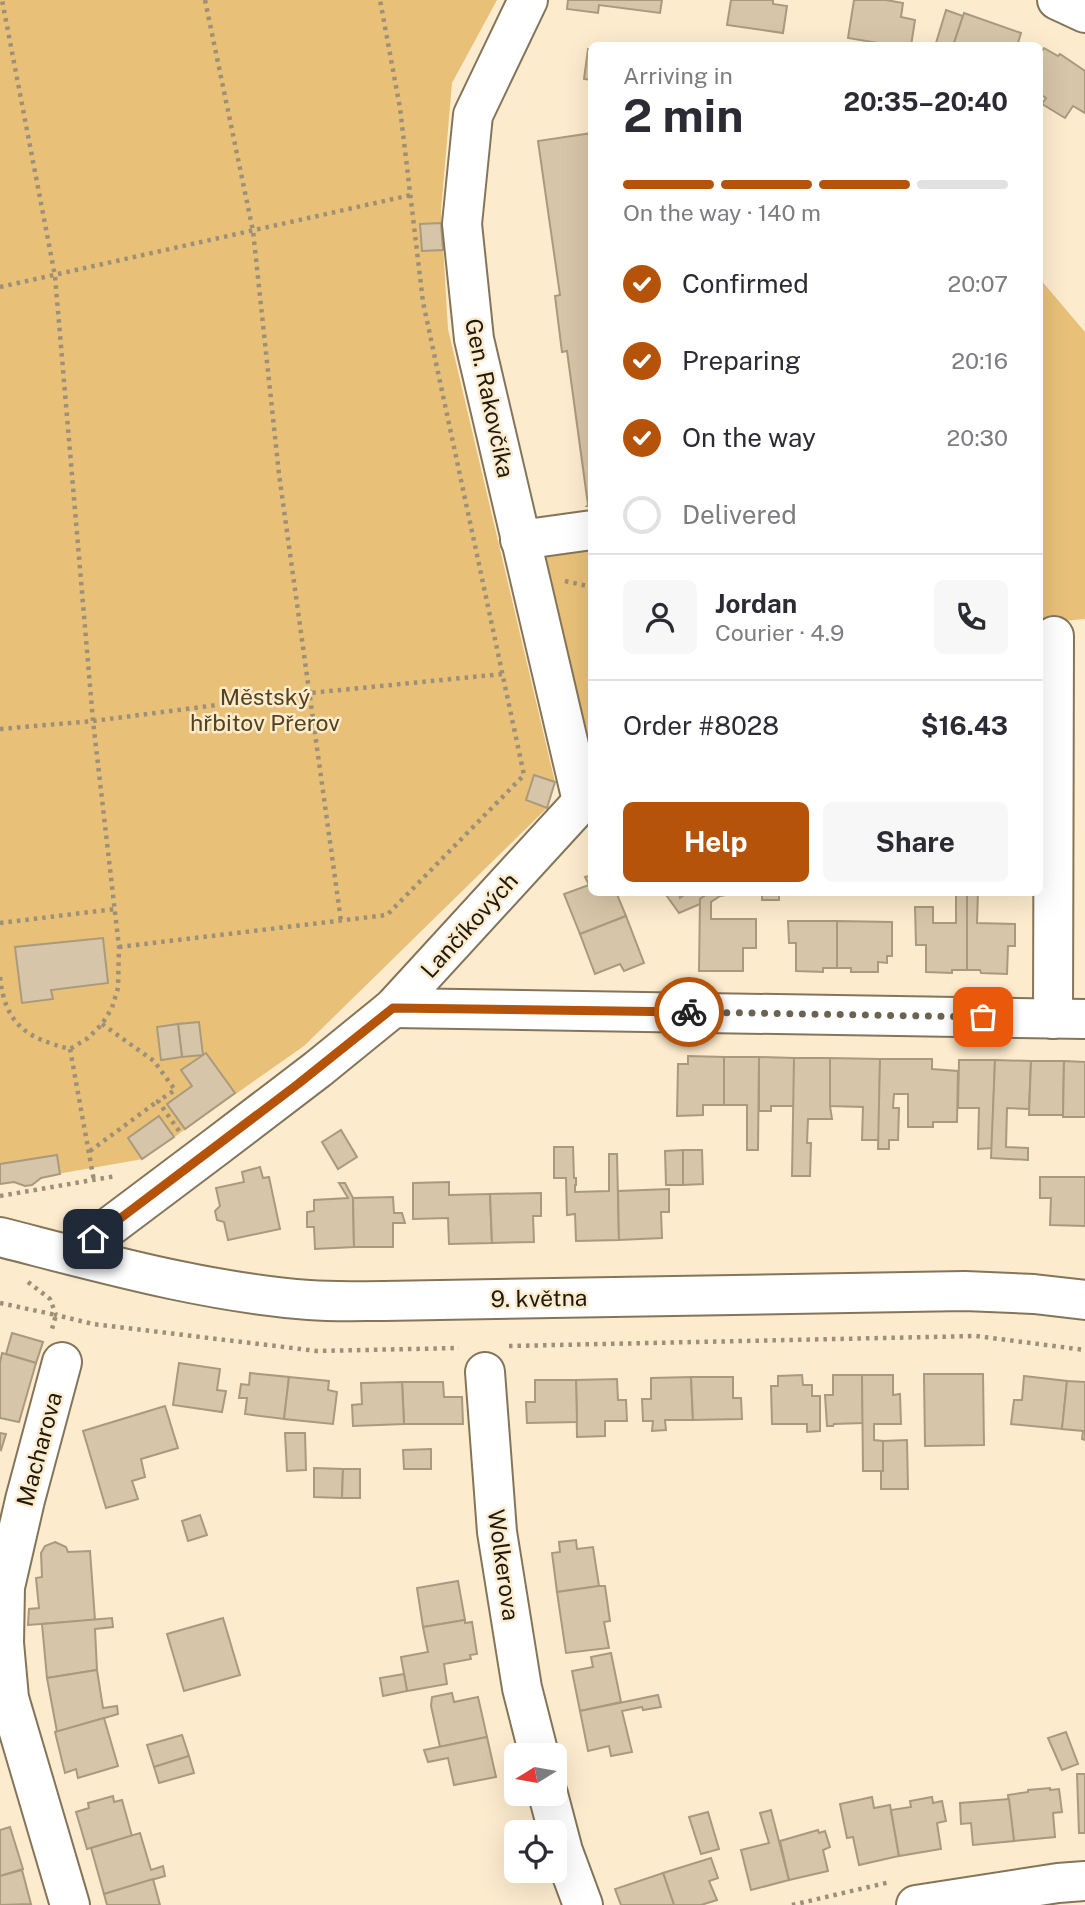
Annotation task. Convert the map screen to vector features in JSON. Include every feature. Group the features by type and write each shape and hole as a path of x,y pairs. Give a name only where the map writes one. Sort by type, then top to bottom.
{"street":[{"name":"Gen. Rakovčíka","path":"528,0 473,115 462,224 474,339 520,540 587,796"},
{"path":"1058,0 1085,13"},
{"path":"520,540 588,531"},
{"path":"393,1008 1069,1019 1059,636"},
{"name":"Lančíkových","path":"72,1255 248,1123 393,1008 587,796"},
{"name":"9. května","path":"0,1237 158,1277 310,1300 965,1291 1034,1294 1085,1300"},
{"name":"Wolkerova","path":"482,1355 497,1532 522,1688 535,1743"},
{"name":"Macharova","path":"62,1362 5,1587 4,1643 9,1698 70,1905"},
{"path":"551,1806 563,1852 583,1905"},
{"path":"916,1905 1085,1881"}],"path":[{"path":"0,977 2,998 9,1014 30,1034 50,1044 70,1049 88,1038 102,1024 112,1008 118,988 119,947 93,720 55,276 2,0"},
{"path":"205,0 253,231 279,474 341,921"},
{"path":"119,947 387,915 524,775 424,302 400,108 380,0"},
{"path":"0,287 411,195"},
{"path":"0,729 503,674"},
{"path":"0,923 115,909"},
{"path":"90,1151 175,1090 155,1060 102,1024"},
{"path":"70,1049 94,1181"},
{"path":"158,1101 184,1137"},
{"path":"0,1196 120,1176"},
{"path":"25,1280 50,1299 56,1315"},
{"path":"0,1303 93,1324 317,1350 482,1355 976,1336 1085,1350"}],"green space":[{"name":"Městský hřbitov Přerov","path":"0,0 497,0 452,83 441,211 448,329 555,782 547,808 304,1046 143,1159 0,1184"},
{"path":"1043,283 1085,332 1085,619 1043,623"},
{"path":"588,548 588,738 584,736 533,556"}],"building":[{"path":"568,0 662,0 660,13 599,5 598,13 567,9"},
{"path":"731,0 773,0 773,4 787,6 783,33 727,25"},
{"path":"854,0 903,3 901,17 915,20 912,42 872,42 848,38"},
{"path":"946,10 963,16 954,42 936,42"},
{"path":"964,13 1021,33 1018,42 954,42"},
{"path":"588,49 588,80 584,79"},
{"path":"1043,50 1058,56 1060,54 1085,71 1085,113 1073,106 1065,118 1043,105 1046,98 1043,96"},
{"path":"588,134 588,505 567,351 562,352 555,296 560,295 538,141"},
{"path":"441,223 443,250 422,251 420,224"},
{"path":"534,775 555,782 547,808 526,800"},
{"path":"588,885 588,896 618,896 626,916 580,934 564,894"},
{"path":"667,896 704,896 700,899 700,904 679,913"},
{"path":"704,896 720,896 711,902 711,919 756,919 756,948 743,948 743,971 699,971 700,899"},
{"path":"762,896 779,896 779,900 762,900"},
{"path":"956,896 967,896 967,970 952,970 952,973 926,972 926,945 916,945 915,907 933,907 933,923 956,923"},
{"path":"967,896 978,896 977,923 1015,924 1015,946 1008,946 1007,974 967,970"},
{"path":"626,916 644,963 624,971 620,964 595,974 580,934"},
{"path":"788,921 837,921 837,968 823,968 823,972 796,971 796,943 789,943"},
{"path":"837,921 892,922 892,956 887,956 887,963 878,962 878,972 851,972 851,968 837,968"},
{"path":"103,938 108,983 51,990 53,999 22,1003 15,947"},
{"path":"199,1022 203,1055 182,1057 178,1024"},
{"path":"178,1024 182,1057 161,1060 157,1027"},
{"path":"206,1053 235,1093 185,1129 167,1104 192,1086 181,1070"},
{"path":"688,1056 724,1057 724,1105 703,1105 703,1115 677,1116 678,1064 688,1064"},
{"path":"724,1057 759,1057 758,1150 747,1150 747,1105 724,1105"},
{"path":"759,1057 794,1058 794,1106 771,1106 771,1111 759,1111"},
{"path":"794,1058 830,1058 832,1119 808,1119 807,1143 811,1143 810,1176 792,1176"},
{"path":"830,1058 880,1059 879,1140 862,1140 863,1107 830,1106"},
{"path":"880,1059 932,1059 932,1069 958,1071 957,1122 933,1122 933,1127 908,1127 908,1094 894,1094 893,1108 899,1108 898,1140 889,1140 889,1149 878,1149"},
{"path":"959,1060 995,1060 992,1148 978,1149 979,1108 958,1108"},
{"path":"995,1060 1031,1061 1029,1109 1007,1108 1006,1147 1028,1148 1028,1160 991,1158"},
{"path":"1031,1061 1064,1061 1063,1115 1029,1115"},
{"path":"1064,1061 1085,1062 1085,1117 1063,1117"},
{"path":"159,1116 174,1137 142,1159 128,1138"},
{"path":"341,1130 357,1157 338,1169 322,1142"},
{"path":"554,1147 573,1147 575,1192 609,1191 609,1154 617,1154 619,1240 576,1241 575,1214 567,1215 566,1178 554,1178"},
{"path":"683,1150 702,1150 703,1184 683,1185"},
{"path":"683,1150 683,1185 666,1185 665,1151"},
{"path":"57,1155 60,1174 41,1178 32,1185 25,1186 14,1182 0,1184 0,1164"},
{"path":"260,1167 263,1178 269,1177 280,1229 228,1240 224,1222 217,1220 215,1211 220,1206 216,1188 244,1182 242,1172"},
{"path":"1040,1177 1085,1177 1085,1226 1050,1225 1051,1198 1040,1198"},
{"path":"449,1182 449,1195 490,1194 492,1243 449,1244 448,1218 413,1219 413,1183"},
{"path":"339,1183 345,1183 353,1198 354,1247 315,1249 314,1227 307,1227 307,1212 314,1211 314,1200 348,1198"},
{"path":"669,1189 669,1212 661,1212 662,1238 619,1240 618,1191"},
{"path":"541,1193 541,1216 533,1216 534,1242 492,1243 490,1194"},
{"path":"393,1197 394,1213 402,1213 405,1223 393,1223 393,1247 354,1247 353,1198"},
{"path":"12,1333 43,1342 36,1363 6,1354"},
{"path":"2,1353 36,1363 19,1422 0,1418"},
{"path":"179,1363 220,1369 217,1390 226,1391 222,1412 173,1405"},
{"path":"250,1373 289,1377 284,1419 245,1414 247,1398 239,1398 241,1384 249,1385"},
{"path":"924,1374 983,1374 984,1445 925,1446"},
{"path":"802,1375 803,1385 812,1385 812,1396 820,1396 820,1431 807,1432 807,1424 772,1424 771,1386 778,1386 778,1376"},
{"path":"833,1375 862,1375 863,1423 827,1426 825,1395 833,1395"},
{"path":"862,1375 893,1375 893,1395 900,1394 901,1424 874,1424 874,1440 883,1441 883,1471 863,1471"},
{"path":"1024,1376 1067,1381 1062,1429 1011,1424 1014,1400 1022,1400"},
{"path":"289,1377 329,1381 328,1390 337,1392 333,1424 284,1419"},
{"path":"691,1377 693,1420 665,1420 666,1430 652,1431 653,1421 643,1421 642,1399 651,1399 651,1378"},
{"path":"691,1377 733,1377 733,1398 741,1398 742,1419 693,1420"},
{"path":"617,1379 618,1400 626,1400 627,1421 605,1421 605,1436 577,1437 576,1380"},
{"path":"535,1380 576,1380 577,1422 527,1423 526,1402 535,1402"},
{"path":"1067,1381 1085,1382 1085,1440 1082,1439 1083,1431 1062,1429"},
{"path":"402,1382 443,1382 444,1397 462,1397 463,1424 404,1424"},
{"path":"402,1382 404,1424 353,1426 352,1405 362,1404 361,1383"},
{"path":"165,1406 178,1448 141,1459 145,1477 132,1481 138,1499 106,1508 83,1431"},
{"path":"0,1433 6,1434 1,1450 0,1449"},
{"path":"285,1433 305,1433 306,1470 287,1471"},
{"path":"907,1440 908,1489 881,1489 883,1441"},
{"path":"431,1449 431,1469 404,1469 403,1450"},
{"path":"314,1468 343,1469 342,1498 314,1497"},
{"path":"343,1469 360,1469 360,1498 342,1498"},
{"path":"200,1515 207,1535 188,1541 182,1521"},
{"path":"576,1540 577,1549 593,1547 599,1586 557,1592 552,1553 560,1552 559,1542"},
{"path":"55,1542 66,1547 68,1552 90,1551 95,1620 28,1625 29,1609 39,1608 36,1578 42,1577 41,1553 45,1546"},
{"path":"458,1581 465,1620 423,1627 417,1588"},
{"path":"605,1586 610,1621 604,1622 609,1648 566,1653 557,1592"},
{"path":"112,1618 113,1627 95,1629 97,1670 47,1678 42,1624"},
{"path":"223,1618 240,1675 184,1691 167,1634"},
{"path":"465,1620 465,1623 472,1622 477,1654 470,1655 471,1659 444,1664 447,1684 407,1691 401,1657 428,1652 423,1627"},
{"path":"611,1653 621,1702 580,1711 572,1671 593,1667 591,1657"},
{"path":"97,1670 103,1708 117,1706 118,1714 57,1732 47,1678"},
{"path":"404,1674 407,1691 383,1696 380,1678"},
{"path":"452,1693 454,1702 478,1697 487,1737 440,1747 431,1706 432,1697"},
{"path":"658,1695 661,1707 622,1711 632,1752 611,1756 609,1746 588,1751 580,1711"},
{"path":"104,1718 118,1766 78,1778 76,1769 65,1773 55,1732"},
{"path":"1066,1732 1078,1764 1062,1770 1048,1738"},
{"path":"182,1735 189,1756 154,1767 147,1745"},
{"path":"487,1737 496,1777 454,1785 448,1758 428,1762 424,1750"},
{"path":"189,1756 194,1773 159,1783 154,1767"},
{"path":"1077,1774 1085,1774 1085,1833 1079,1833"},
{"path":"1059,1789 1062,1812 1053,1813 1055,1837 1014,1841 1008,1795"},
{"path":"113,1796 114,1802 122,1800 132,1836 87,1849 76,1812 89,1808 88,1803"},
{"path":"872,1797 874,1808 890,1805 899,1856 859,1865 853,1837 847,1838 840,1804"},
{"path":"932,1797 933,1803 942,1801 946,1821 937,1823 941,1849 899,1856 891,1810 911,1807 910,1801"},
{"path":"1009,1799 1014,1841 973,1845 971,1823 961,1824 960,1803"},
{"path":"771,1810 789,1880 751,1890 741,1850 769,1843 760,1813"},
{"path":"708,1812 719,1849 701,1854 689,1817"},
{"path":"10,1827 23,1869 0,1876 0,1830"},
{"path":"818,1830 819,1833 825,1831 830,1847 823,1850 828,1871 789,1880 780,1841"},
{"path":"140,1833 151,1870 163,1866 165,1876 104,1894 91,1848"},
{"path":"711,1858 718,1878 709,1881 717,1900 701,1905 674,1905 663,1873"},
{"path":"22,1870 31,1904 0,1905 0,1876"},
{"path":"663,1873 674,1905 621,1905 615,1889"},
{"path":"153,1879 160,1905 107,1905 104,1894"}],"way so far":[{"path":"689,1012 983,1017"}],"route":[{"path":"93,1239 318,1069 393,1008 689,1012"}]}
